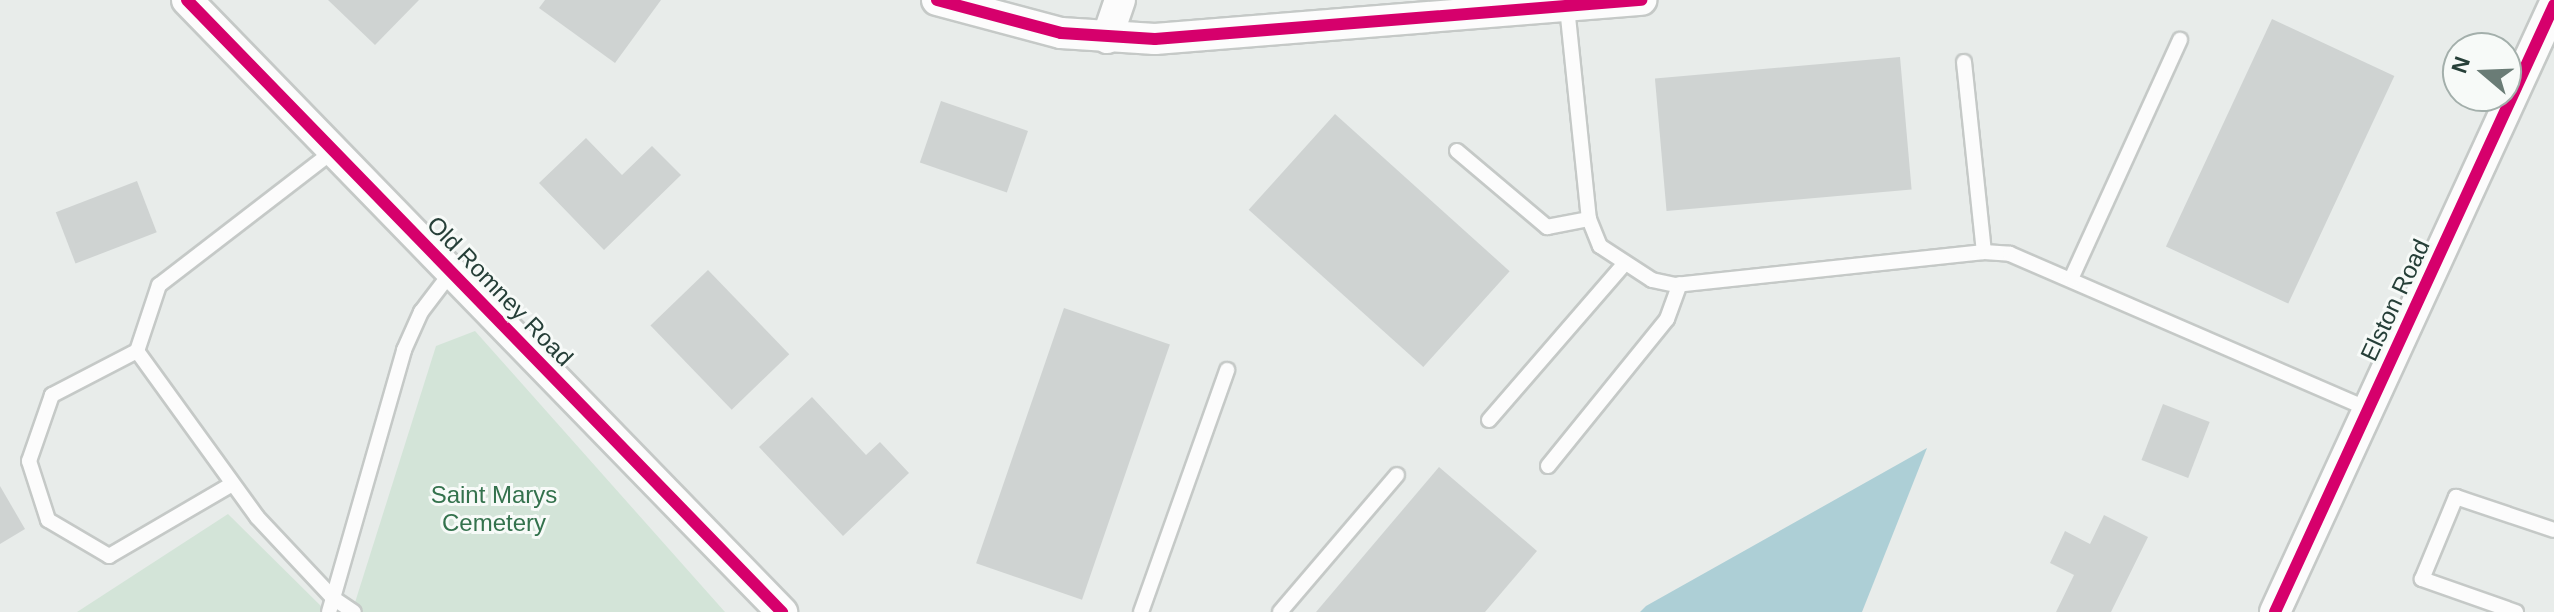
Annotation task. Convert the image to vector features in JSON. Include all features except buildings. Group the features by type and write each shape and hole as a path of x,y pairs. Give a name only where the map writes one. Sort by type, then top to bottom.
{"street":[{"name":"Old Romney Road","path":"187,0 450,274 782,612"},
{"path":"937,0 1061,33 1155,39 1641,0"},
{"path":"1107,38 1120,0"},
{"name":"Elston Road","path":"2275,612 2554,5"}],"lane":[{"path":"1567,7 1589,219 1600,246 1652,280 1680,284 1984,252 2010,254 2369,409"},
{"path":"2071,279 2180,40"},
{"path":"1964,62 1984,252"},
{"path":"1457,151 1547,227 1589,219"},
{"path":"232,484 109,556 48,520 29,461 52,395 137,351 159,285 332,152"},
{"path":"1489,420 1624,264"},
{"path":"331,605 404,350 421,312 450,274"},
{"path":"1548,466 1667,319 1680,284"},
{"path":"137,351 257,517 331,605 354,612"},
{"path":"1141,612 1227,370"},
{"path":"1280,612 1397,475"},
{"path":"2516,612 2422,579 2456,497 2554,530"}],"green space":[{"name":"Saint Marys Cemetery","path":"475,331 725,612 352,612 436,346"},
{"path":"228,514 327,612 77,612"}],"water":[{"path":"1927,448 1862,612 1640,612 1646,606"}],"cycle path":[{"path":"187,0 782,612"},
{"path":"937,0 1061,33 1155,39 1641,0"},
{"path":"2275,612 2554,5"}]}
